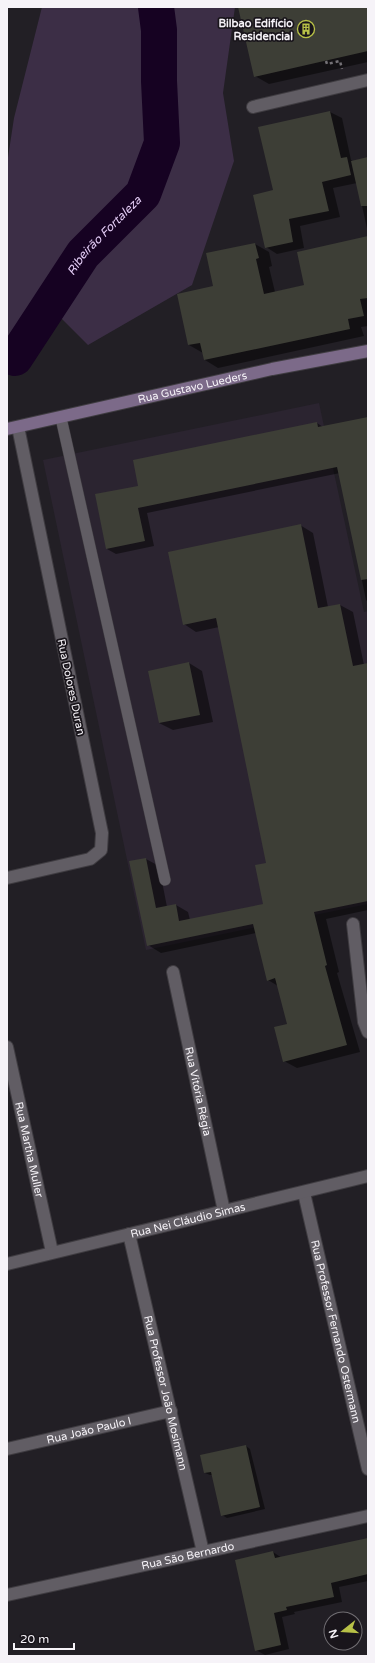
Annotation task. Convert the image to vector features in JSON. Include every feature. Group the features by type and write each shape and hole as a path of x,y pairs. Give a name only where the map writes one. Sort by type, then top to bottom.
{"main road":[{"name":"Rua Gustavo Lueders","path":"13,428 272,369 368,351"}],"street":[{"path":"253,107 368,80"},
{"name":"Rua Dolores Duran","path":"7,878 90,859 101,850 102,833 13,428"},
{"path":"353,924 364,1022 368,1032"},
{"name":"Rua Vitória Régia","path":"173,972 224,1211"},
{"name":"Rua Martha Muller","path":"7,1047 52,1252"},
{"name":"Rua Nei Cláudio Simas","path":"7,1264 52,1252 304,1193 368,1176"},
{"name":"Rua Professor Fernando Ostermann","path":"304,1193 368,1469"},
{"name":"Rua Professor João Mosimann","path":"128,1234 203,1552"},
{"name":"Rua João Paulo I","path":"7,1449 170,1411"},
{"name":"Rua São Bernardo","path":"7,1595 368,1516"}],"lane":[{"path":"61,418 165,880"}],"path":[{"path":"326,60 327,64 340,61"}],"shaded area":[{"path":"42,7 235,7 223,93 234,161 192,285 88,345 43,300 13,346 7,347 7,164 14,118"},
{"path":"319,403 364,612 368,611 368,904 146,950 43,460"}],"building":[{"name":"Bilbao Edifício Residencial","path":"238,7 368,7 368,51 254,77"},
{"path":"330,111 341,158 347,157 351,175 322,182 329,211 289,219 293,242 265,248 253,195 273,190 258,127"},
{"path":"368,157 368,206 361,206 351,161"},
{"path":"368,236 368,298 360,299 364,316 348,319 350,329 204,360 200,343 188,345 177,294 213,286 206,253 255,243 259,258 256,259 264,294 304,285 297,252"},
{"path":"368,417 368,579 361,580 337,467 138,508 145,541 106,549 95,494 138,486 133,460 317,422 318,427"},
{"path":"301,524 318,608 340,604 353,666 368,663 368,901 314,912 327,965 325,966 347,1045 283,1062 274,1027 287,1024 275,978 267,981 253,924 147,946 129,861 146,858 156,908 176,904 179,921 263,904 255,865 266,863 216,618 183,625 168,552"},
{"path":"189,662 200,715 159,723 148,671"},
{"path":"246,1445 260,1507 221,1516 211,1472 204,1473 200,1455"},
{"path":"368,1538 368,1574 331,1583 334,1597 286,1607 287,1610 274,1613 281,1645 255,1651 235,1560 273,1551 275,1558"}],"waterway":[{"name":"Ribeirão Fortaleza","path":"15,358 83,254 143,194 162,143 159,81 159,30 156,7"}],"place":[{"name":"Bilbao Edifício Residencial","path":"306,29"}]}
